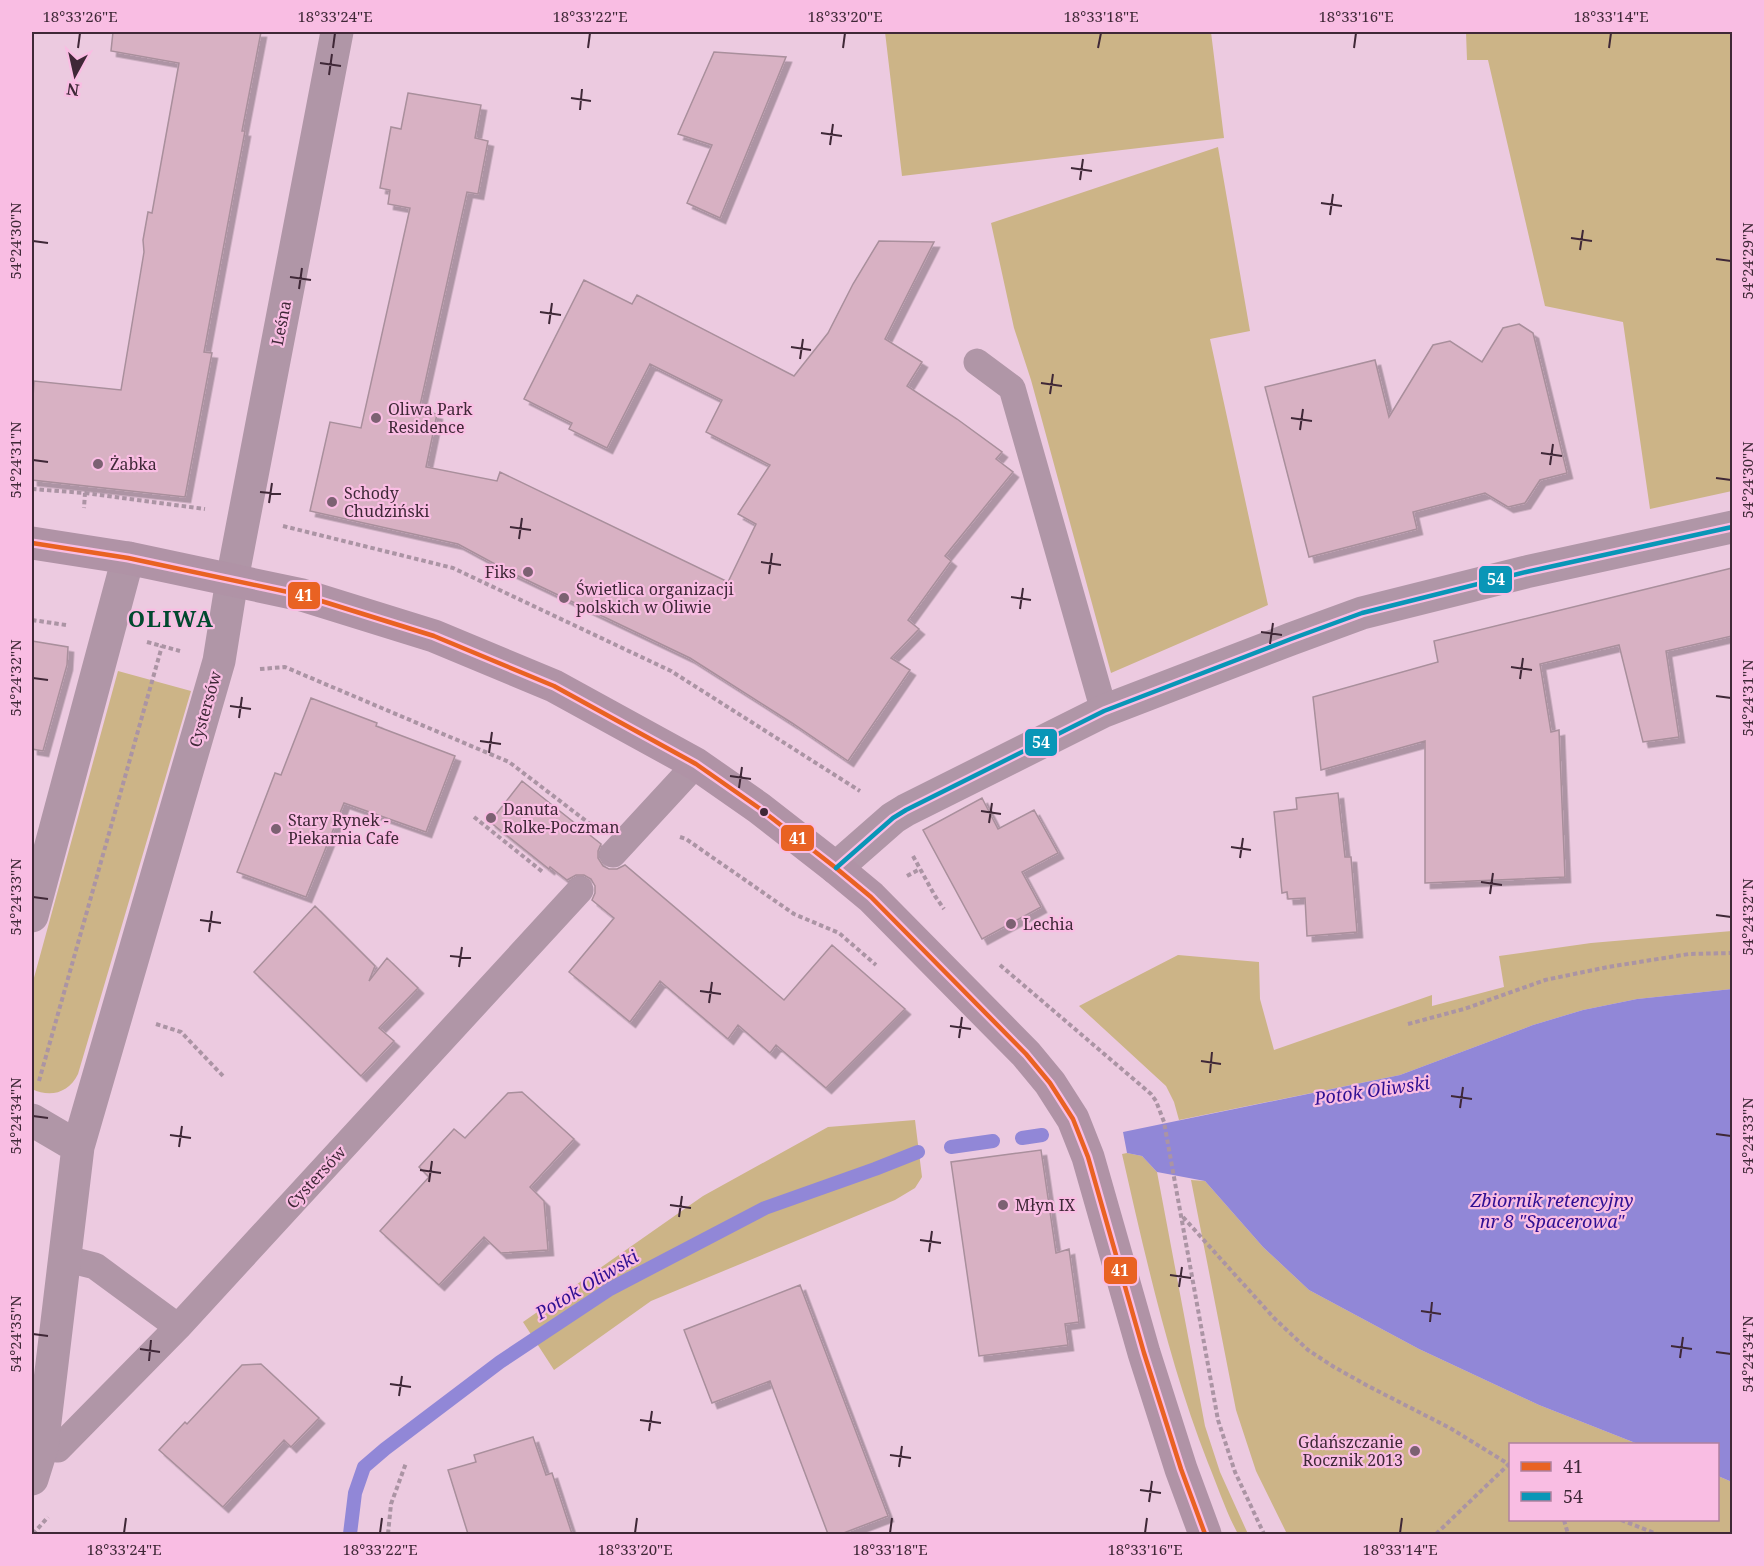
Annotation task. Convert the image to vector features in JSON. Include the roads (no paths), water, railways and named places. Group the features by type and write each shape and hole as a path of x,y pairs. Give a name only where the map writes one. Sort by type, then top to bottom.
{"main road":[{"path":"32,543 128,558 334,603 434,636 554,686 696,764 759,808 871,897 1026,1054 1050,1083 1073,1119 1088,1156 1144,1353 1204,1534"}],"street":[{"name":"Leśna","path":"232,580 337,32"},
{"path":"836,868 893,818 906,810 1104,711 1291,639 1362,613 1526,572 1732,527"},
{"path":"32,916 128,558"},
{"name":"Cystersów","path":"32,1479 42,1447 78,1147 219,661 232,580"},
{"path":"34,1105 78,1147"}],"lane":[{"path":"977,362 1012,388 1104,711"},
{"path":"617,851 696,764"},
{"name":"Cystersów","path":"42,1447 58,1449 178,1327 580,890"},
{"path":"63,1258 95,1266 178,1327"}],"water":[{"name":"Zbiornik retencyjny nr 8 \"Spacerowa\"","path":"1732,989 1732,1482 1719,1476 1719,1443 1635,1443 1539,1405 1419,1349 1309,1290 1263,1247 1205,1181 1157,1172 1142,1156 1127,1153 1123,1132 1400,1075 1533,1025 1583,1010 1637,999"}],"waterway":[{"name":"Potok Oliwski","path":"1022,1138 1042,1135"},
{"name":"Potok Oliwski","path":"951,1147 993,1141"},
{"name":"Potok Oliwski","path":"350,1534 355,1493 364,1467 500,1362 610,1289 765,1208 918,1152"}],"place":[{"name":"Oliwa Park Residence","path":"376,418"},
{"name":"Żabka","path":"98,464"},
{"name":"Schody Chudziński","path":"332,502"},
{"name":"Fiks","path":"528,572"},
{"name":"Świetlica organizacji polskich w Oliwie","path":"564,598"},
{"name":"Danuta Rolke-Poczman","path":"491,818"},
{"name":"Stary Rynek - Piekarnia Cafe","path":"276,829"},
{"name":"Lechia","path":"1011,924"},
{"name":"Młyn IX","path":"1003,1205"},
{"name":"Gdańszczanie Rocznik 2013","path":"1415,1451"}],"district":[{"name":"OLIWA","path":"171,619"}]}
